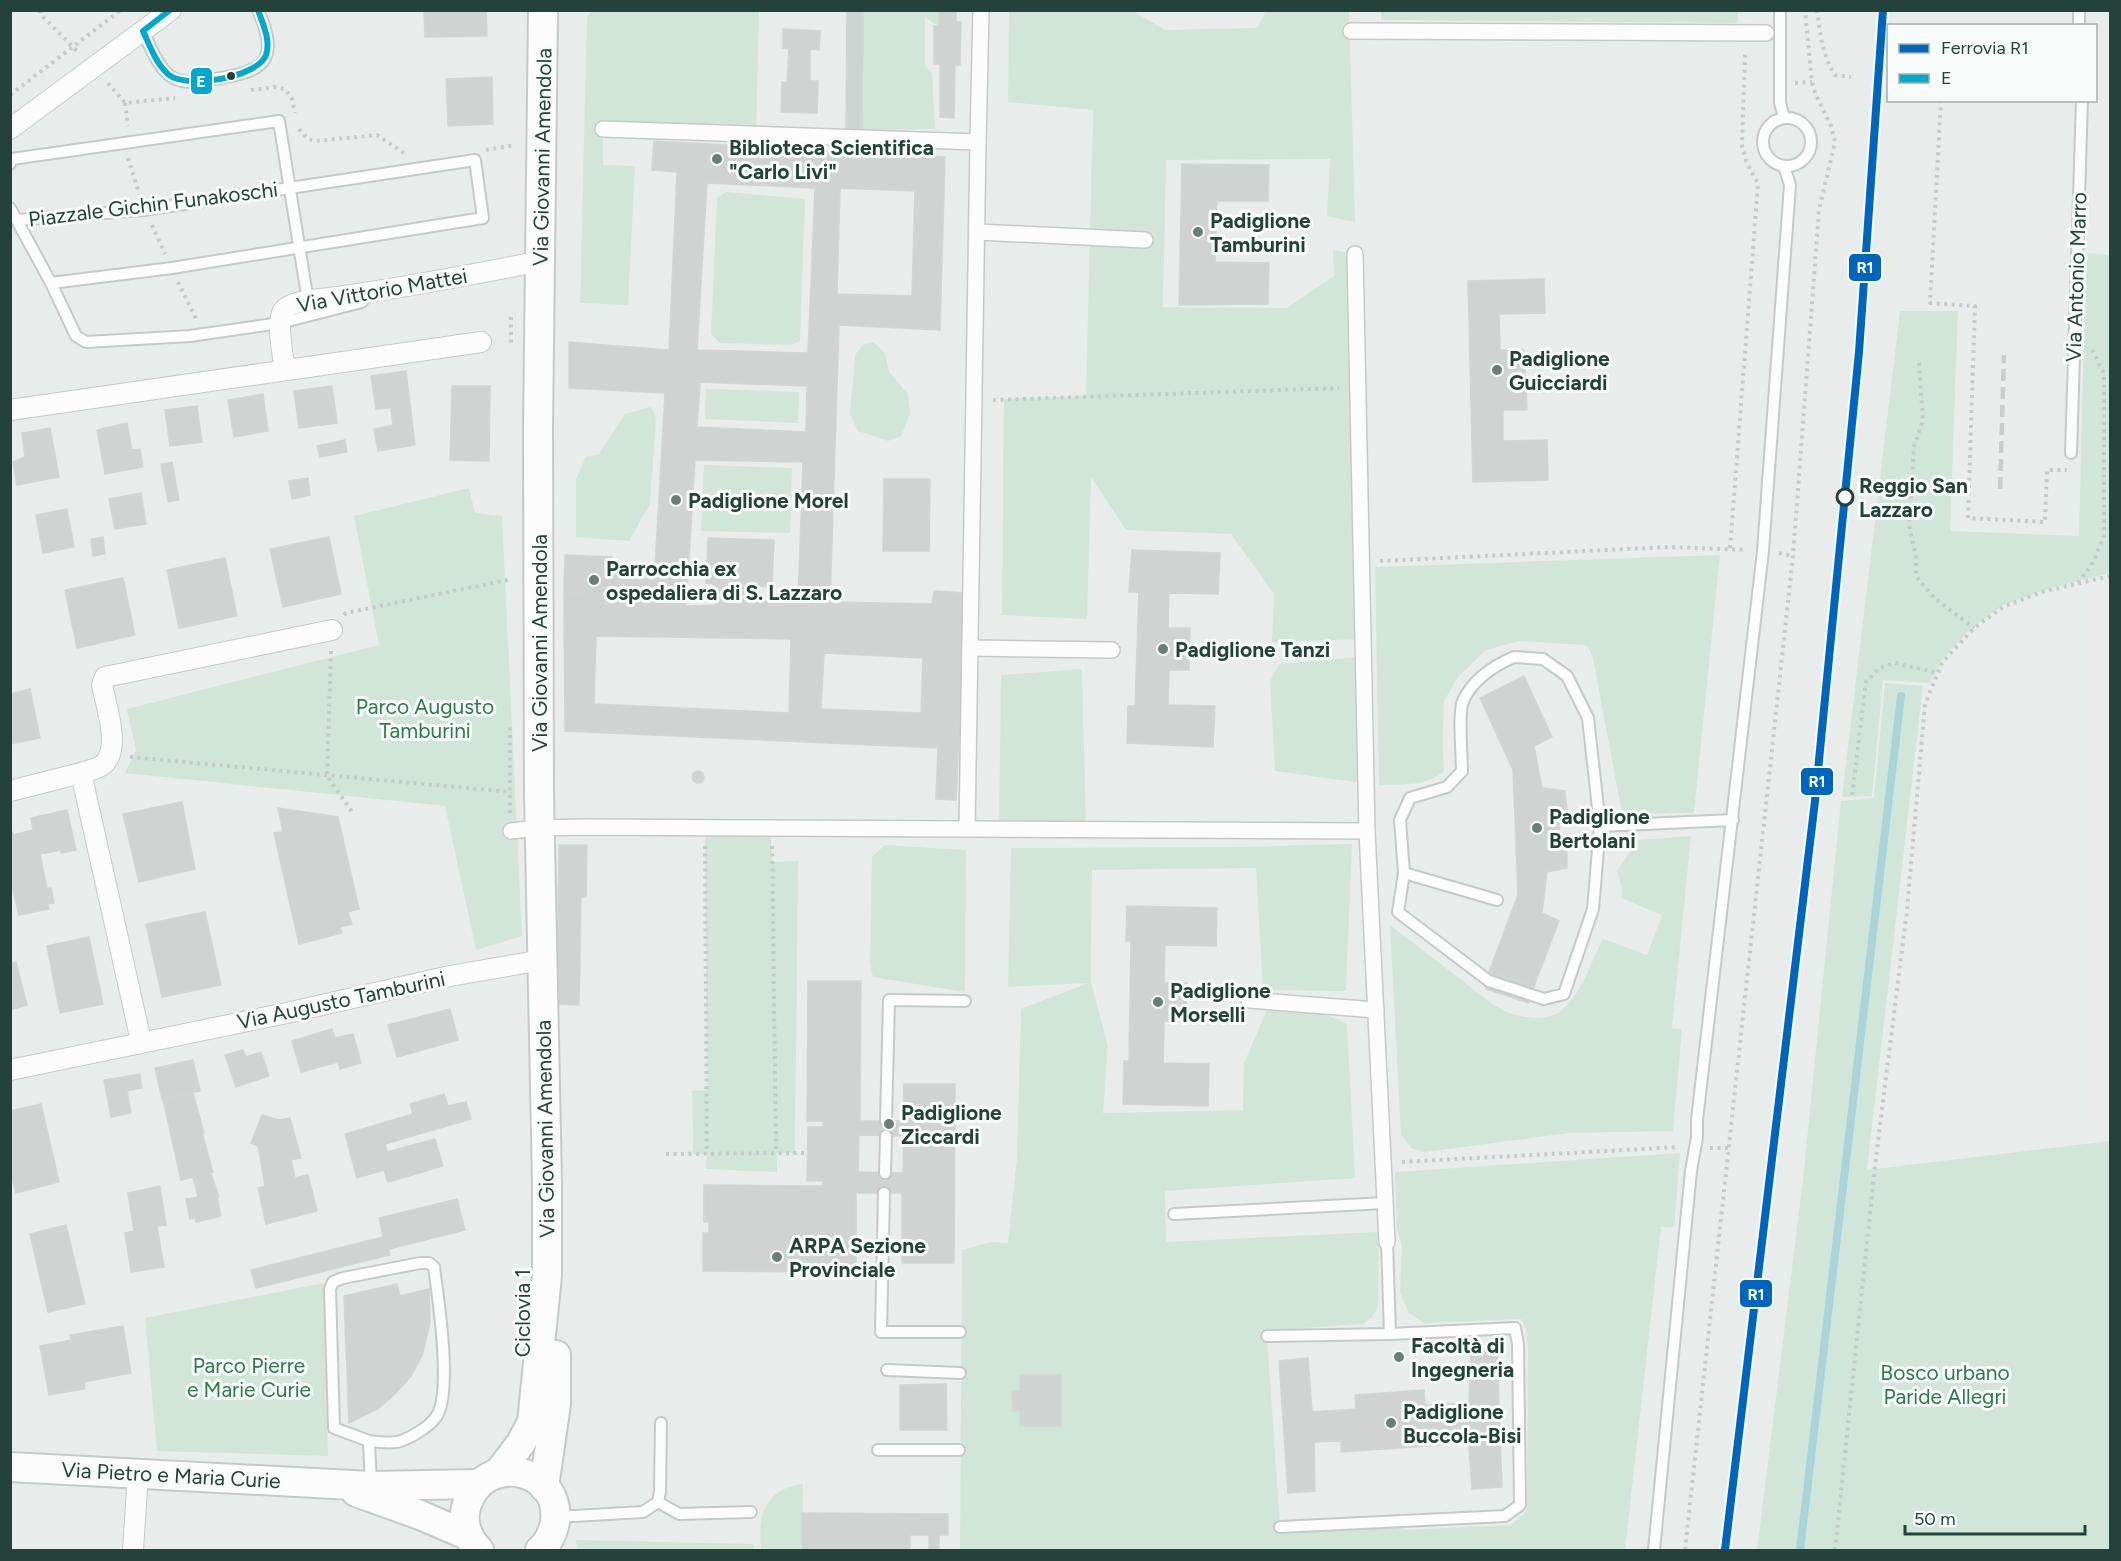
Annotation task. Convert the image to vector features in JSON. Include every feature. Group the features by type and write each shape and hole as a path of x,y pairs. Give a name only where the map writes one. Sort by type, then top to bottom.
{"main road":[{"name":"Via Giovanni Amendola","path":"474,1543 465,1523 465,1509 470,1495 520,1443 532,1422 546,1276 547,1184 539,828 538,428 543,10"},
{"name":"Via Giovanni Amendola","path":"544,1487 556,1404 556,1342 546,1276"},
{"name":"Via Pietro e Maria Curie","path":"10,1467 371,1486 488,1478"},
{"path":"488,1478 510,1471 523,1473 535,1478 544,1487 554,1506 556,1517 550,1539 542,1550"},
{"name":"Via Pietro e Maria Curie","path":"331,1484 420,1515 474,1543"}],"street":[{"path":"10,129 171,10"},
{"path":"967,828 981,10"},
{"path":"1351,31 1766,33"},
{"path":"603,129 978,142"},
{"path":"977,232 1145,240"},
{"path":"1355,254 1367,831 1387,1242"},
{"name":"Via Vittorio Mattei","path":"285,370 280,323 282,312 286,307 309,307 541,261"},
{"path":"10,410 481,342"},
{"path":"10,790 102,766 111,755 113,740 102,685 105,677 332,630"},
{"path":"970,648 1112,650"},
{"path":"81,773 141,1041"},
{"path":"511,831 539,828 967,828 1367,831"},
{"name":"Via Augusto Tamburini","path":"10,1070 141,1041 282,1014 450,976 542,960"},
{"path":"1249,1000 1376,1010"},
{"path":"133,1551 138,1473"}],"lane":[{"path":"143,31 160,65 168,75 180,81 190,83 239,75 249,73 260,66 267,54 269,38 258,10"},
{"path":"1780,10 1780,103 1784,117"},
{"name":"Via Antonio Marro","path":"2071,453 2082,102"},
{"path":"1784,117 1800,121 1807,126 1812,142 1811,150 1800,163 1784,166 1770,159 1763,146 1763,137 1770,124 1784,117"},
{"name":"Piazzale Gichin Funakoschi","path":"10,164 12,159 279,121 309,307"},
{"name":"Piazzale Gichin Funakoschi","path":"17,220 144,210 475,160 483,218 160,270 51,283"},
{"path":"1654,1551 1691,1171 1763,551 1790,185 1784,166"},
{"name":"Piazzale Gichin Funakoschi","path":"10,208 51,283 76,336 86,342 189,336 280,323"},
{"path":"1514,657 1543,659 1567,676 1588,717 1600,826 1593,909 1564,994 1544,999 1490,981 1398,912 1404,873 1400,820 1410,798 1447,787 1462,771 1462,703 1482,675 1497,664 1514,657"},
{"path":"1600,826 1733,820"},
{"path":"1404,873 1497,900"},
{"path":"886,1121 889,1000 965,1001"},
{"path":"885,1173 886,1136"},
{"path":"884,1193 881,1332 960,1332"},
{"path":"1174,1214 1385,1203"},
{"path":"1387,1242 1390,1334"},
{"path":"429,1263 434,1267 442,1340 444,1395 436,1417 425,1427 400,1442 369,1441 334,1428 330,1289 333,1282 343,1278 429,1263"},
{"path":"1267,1336 1390,1334 1515,1328 1518,1344 1520,1504 1504,1516 1280,1527"},
{"path":"887,1370 960,1373"},
{"path":"556,1517 643,1512 658,1502 661,1423"},
{"path":"369,1441 371,1486"},
{"path":"878,1450 959,1450"},
{"path":"658,1502 679,1514 751,1512"}],"path":[{"path":"40,10 41,15 73,48"},
{"path":"10,95 121,10"},
{"path":"1685,1551 1793,556 1819,210 1835,142 1831,126 1812,82 1805,10"},
{"path":"1816,10 1827,63 1834,75 1851,77"},
{"path":"1730,548 1758,184 1746,161 1742,146 1744,33"},
{"path":"1941,102 1930,303 1975,306 1968,518 2045,522 2047,470 2071,470 2071,453"},
{"path":"2075,313 2104,374 2106,437 2104,536 2091,566 2078,584"},
{"path":"1918,363 1923,420 1914,446 1910,525 1917,576 1934,598 1974,628"},
{"path":"974,400 1358,388"},
{"path":"1362,562 1670,547 1763,551"},
{"path":"353,813 327,776 332,630 346,613 513,579 540,570"},
{"path":"1835,1551 1875,1165 1907,910 1924,704 1942,663 1974,628 2003,607 2042,592 2110,576"},
{"path":"1852,795 1866,682 1879,668 1895,663 1938,673"},
{"path":"111,755 539,794"},
{"path":"705,828 707,1154"},
{"path":"771,828 776,1153"},
{"path":"1383,1163 1695,1147"},
{"path":"666,1155 808,1153"}],"green space":[{"path":"593,10 759,11 756,135 603,130 603,165 635,166 628,305 580,303 587,17"},
{"path":"1381,10 1738,10 1738,23 1381,20"},
{"path":"863,11 939,11 939,26 925,18 925,66 932,73 935,129 862,130"},
{"path":"1009,11 1133,11 1165,30 1257,28 1266,11 1349,11 1355,222 1327,216 1330,159 1166,160 1163,307 1287,308 1334,276 1333,250 1355,254 1363,639 1272,642 1274,594 1231,534 1126,530 1091,477 1087,619 1002,615 1004,399 1086,396 1093,110 1008,102"},
{"path":"726,192 805,199 800,341 791,345 720,343 711,334 717,198"},
{"path":"2086,253 2110,255 2110,573 2044,590 2003,605 1971,628 1940,662 1930,683 1883,680 1872,796 1842,797 1900,311 1958,311 1950,531 2079,536"},
{"path":"873,342 885,353 889,372 908,394 910,414 901,436 888,441 858,431 850,414 855,355 864,344"},
{"path":"706,389 799,392 798,423 705,419"},
{"path":"651,407 656,418 650,504 629,541 576,537 576,479 586,457 599,454 625,414"},
{"path":"704,465 792,468 790,533 701,531"},
{"name":"Parco Augusto Tamburini","path":"469,488 475,513 502,516 522,936 476,950 445,806 125,773 136,750 127,709 379,645 354,516"},
{"path":"1720,555 1694,813 1622,814 1593,658 1588,647 1584,645 1519,641 1486,650 1458,677 1444,701 1444,771 1422,782 1379,785 1375,567"},
{"path":"1359,657 1362,783 1275,771 1270,681 1279,664"},
{"path":"1082,669 1086,829 999,828 1001,675"},
{"name":"Bosco urbano Paride Allegri","path":"1885,683 1923,686 1867,1170 2110,1141 2110,1550 1757,1550 1803,1180 1841,801 1874,798"},
{"path":"771,834 772,862 798,861 795,1153 777,1153 777,1172 706,1169 707,1154 693,1154 692,1091 707,1090 705,836"},
{"path":"1691,836 1672,1028 1682,1029 1673,1131 1569,1133 1425,1152 1411,1148 1401,1135 1390,925 1497,1007 1522,1016 1543,1018 1550,1016 1562,1010 1575,995 1603,939 1647,955 1662,915 1621,898 1622,888 1617,871 1638,840"},
{"path":"1352,844 1346,991 1263,990 1256,868 1092,870 1091,982 1108,1046 1103,1113 1243,1110 1244,1063 1275,992 1347,1024 1355,1178 1165,1191 1166,1242 1379,1232 1378,1307 1372,1317 1363,1324 1260,1331 1267,1336 1280,1527 1403,1520 1404,1530 1511,1525 1527,1511 1528,1351 1526,1329 1521,1319 1424,1323 1409,1313 1400,1293 1402,1248 1397,1229 1395,1172 1680,1153 1674,1227 1661,1227 1625,1550 960,1550 962,1250 991,1242 1008,1243 1017,1158 1021,1009 1088,983 1008,987 1011,848"},
{"path":"885,845 966,850 965,992 873,977 870,964 872,857"},
{"name":"Parco Pierre e Marie Curie","path":"324,1283 328,1456 157,1451 145,1318"},
{"path":"803,1484 802,1550 761,1550 762,1515 771,1498 790,1487"},
{"path":"576,1540 754,1544 754,1550 577,1550"}],"building":[{"path":"424,10 486,10 487,36 425,37"},
{"path":"847,10 863,10 862,130 846,130"},
{"path":"939,10 956,10 956,22 961,22 960,65 955,65 954,118 940,117 940,64 934,64 934,26 939,26"},
{"path":"783,29 820,31 819,50 810,49 810,81 818,81 817,113 781,112 782,82 787,83 789,49 783,48"},
{"path":"492,77 493,124 448,126 446,79"},
{"name":"Padiglione Morel","path":"654,141 945,157 940,330 839,325 830,602 932,604 934,591 966,593 956,800 936,799 938,748 565,731 564,593 623,596 624,566 655,568 665,393 569,388 569,342 669,350 677,172 652,170","holes":["707,183 815,188 808,353 697,350","840,188 915,191 912,296 837,294","700,382 807,386 806,432 697,427","695,460 803,462 798,602 748,601 749,586 772,587 774,540 708,538 706,583 713,584 716,605 686,606","596,636 791,639 789,713 594,704","824,653 923,658 921,713 821,709"]},
{"name":"Padiglione Tamburini","path":"1182,164 1269,165 1268,201 1217,201 1215,262 1269,263 1268,304 1179,305"},
{"name":"Padiglione Guicciardi","path":"1544,279 1545,313 1499,314 1500,350 1524,350 1527,410 1503,410 1503,441 1547,440 1548,480 1473,482 1468,281"},
{"path":"406,371 415,445 378,451 374,429 393,425 391,408 376,409 371,376"},
{"path":"332,386 337,423 299,428 294,391"},
{"path":"452,386 490,386 489,461 450,460"},
{"path":"263,394 268,431 234,437 228,400"},
{"path":"197,406 202,442 170,446 165,410"},
{"path":"127,423 132,450 140,449 143,467 105,474 97,430"},
{"path":"50,428 59,477 17,485 13,462 25,457 22,433"},
{"path":"345,440 347,452 320,457 317,446"},
{"path":"172,462 179,500 168,502 161,464"},
{"path":"308,478 310,495 292,499 289,481"},
{"path":"884,479 930,479 929,551 883,551"},
{"path":"141,493 146,524 115,529 109,499"},
{"path":"67,509 74,547 43,553 36,515"},
{"path":"103,537 105,554 93,556 91,539"},
{"path":"329,537 341,594 283,607 270,549"},
{"name":"Padiglione Tanzi","path":"1132,550 1220,553 1218,594 1169,593 1168,628 1190,628 1189,670 1169,670 1168,705 1215,706 1213,747 1127,743 1128,706 1135,706 1139,592 1129,592"},
{"name":"Parrocchia ex ospedaliera di S. Lazzaro","path":"565,555 612,557 612,565 624,566 623,596 564,593"},
{"path":"225,558 237,616 179,628 167,570"},
{"path":"123,578 135,635 77,648 65,590"},
{"name":"Padiglione Bertolani","path":"1524,676 1552,737 1534,746 1542,788 1565,791 1567,809 1559,812 1560,845 1567,846 1567,868 1547,872 1542,913 1559,921 1534,986 1489,972 1518,895 1513,770 1480,698"},
{"path":"30,689 40,738 10,744 10,694"},
{"path":"698,771 704,777 698,783 692,777"},
{"path":"182,802 195,869 139,882 123,814"},
{"path":"278,808 338,817 359,909 348,912 352,924 340,927 342,933 299,944 274,833 283,832"},
{"path":"67,810 76,850 40,854 47,889 51,888 54,903 48,904 49,909 19,915 10,878 10,832 13,835 33,830 31,818"},
{"path":"559,845 587,845 586,897 581,897 579,1005 557,1004"},
{"name":"Padiglione Morselli","path":"1127,906 1217,908 1216,946 1165,945 1164,983 1187,983 1186,1022 1164,1021 1163,1063 1209,1064 1208,1106 1123,1104 1124,1061 1129,1061 1131,941 1126,941"},
{"path":"205,912 221,985 162,997 146,924"},
{"path":"89,937 103,1004 60,1013 47,946"},
{"path":"16,962 27,1005 10,1010 10,963"},
{"path":"1493,973 1534,986 1528,1003 1486,989"},
{"name":"Padiglione Ziccardi","path":"808,981 861,981 860,1121 903,1121 904,1084 955,1084 954,1263 902,1263 902,1193 856,1193 856,1272 703,1271 703,1233 709,1233 709,1222 704,1222 704,1185 823,1186 823,1181 807,1181 808,1127 823,1127 823,1121 807,1121","holes":["859,1135 904,1136 903,1173 858,1172"]},
{"path":"450,1009 458,1040 397,1057 388,1025"},
{"path":"332,1029 335,1038 353,1034 361,1063 340,1069 338,1062 301,1072 292,1041"},
{"path":"243,1050 246,1057 261,1052 269,1076 236,1087 225,1055"},
{"path":"193,1060 200,1091 162,1099 155,1068"},
{"path":"140,1074 142,1088 127,1091 131,1113 111,1117 104,1080"},
{"path":"193,1093 213,1172 211,1173 219,1197 217,1198 221,1216 196,1222 195,1218 190,1219 186,1199 198,1197 193,1177 181,1180 163,1099"},
{"path":"444,1094 448,1106 466,1102 471,1119 385,1144 387,1152 435,1139 443,1166 388,1182 384,1170 357,1178 345,1134 413,1114 410,1104"},
{"path":"41,1104 59,1182 16,1193 10,1171 10,1111"},
{"path":"262,1115 279,1120 290,1118 301,1158 291,1160 295,1178 308,1175 317,1211 266,1224 258,1188 265,1186 258,1146 251,1143"},
{"path":"160,1186 166,1225 157,1226 164,1267 131,1272 125,1233 134,1231 128,1193"},
{"path":"457,1199 465,1230 389,1249 390,1255 256,1288 251,1270 383,1237 379,1218"},
{"path":"66,1225 85,1304 48,1312 30,1234"},
{"path":"397,1284 400,1296 429,1289 430,1323 422,1356 411,1376 396,1393 379,1408 349,1423 344,1296"},
{"path":"123,1326 131,1373 84,1382 85,1389 49,1395 40,1346 71,1340 70,1335"},
{"name":"Padiglione Buccola-Bisi","path":"1497,1348 1502,1487 1472,1489 1468,1434 1441,1435 1442,1445 1341,1452 1341,1441 1314,1442 1315,1491 1288,1493 1279,1361 1308,1358 1312,1412 1356,1409 1355,1395 1424,1390 1425,1405 1469,1403 1471,1350"},
{"path":"1020,1375 1061,1375 1061,1426 1020,1426 1020,1411 1013,1411 1012,1391 1020,1391"},
{"path":"946,1384 947,1430 900,1430 900,1385"},
{"path":"802,1513 948,1514 948,1535 939,1535 939,1550 929,1550 929,1535 910,1535 910,1550 802,1550"}],"waterway":[{"path":"1800,1550 1901,696"}],"railway":[{"path":"2000,489 2004,355"}],"rail line":[{"name":"R1","path":"1725,1550 1815,801 1859,352 1883,10"}],"transit line":[{"name":"E","path":"170,10 143,31 164,71 178,79 190,81 221,79 250,70 260,63 266,55 268,44 258,10"}],"place":[{"name":"Biblioteca Scientifica \"Carlo Livi\"","path":"717,159"},
{"name":"Padiglione Tamburini","path":"1198,232"},
{"name":"Padiglione Guicciardi","path":"1497,370"},
{"name":"Reggio San Lazzaro","path":"1845,497"},
{"name":"Padiglione Morel","path":"676,500"},
{"name":"Parrocchia ex ospedaliera di S. Lazzaro","path":"594,580"},
{"name":"Padiglione Tanzi","path":"1163,649"},
{"name":"Padiglione Bertolani","path":"1537,828"},
{"name":"Padiglione Morselli","path":"1158,1002"},
{"name":"Padiglione Ziccardi","path":"889,1124"},
{"name":"ARPA Sezione Provinciale","path":"777,1257"},
{"name":"Facoltà di Ingegneria","path":"1399,1357"},
{"name":"Padiglione Buccola-Bisi","path":"1391,1423"}]}
